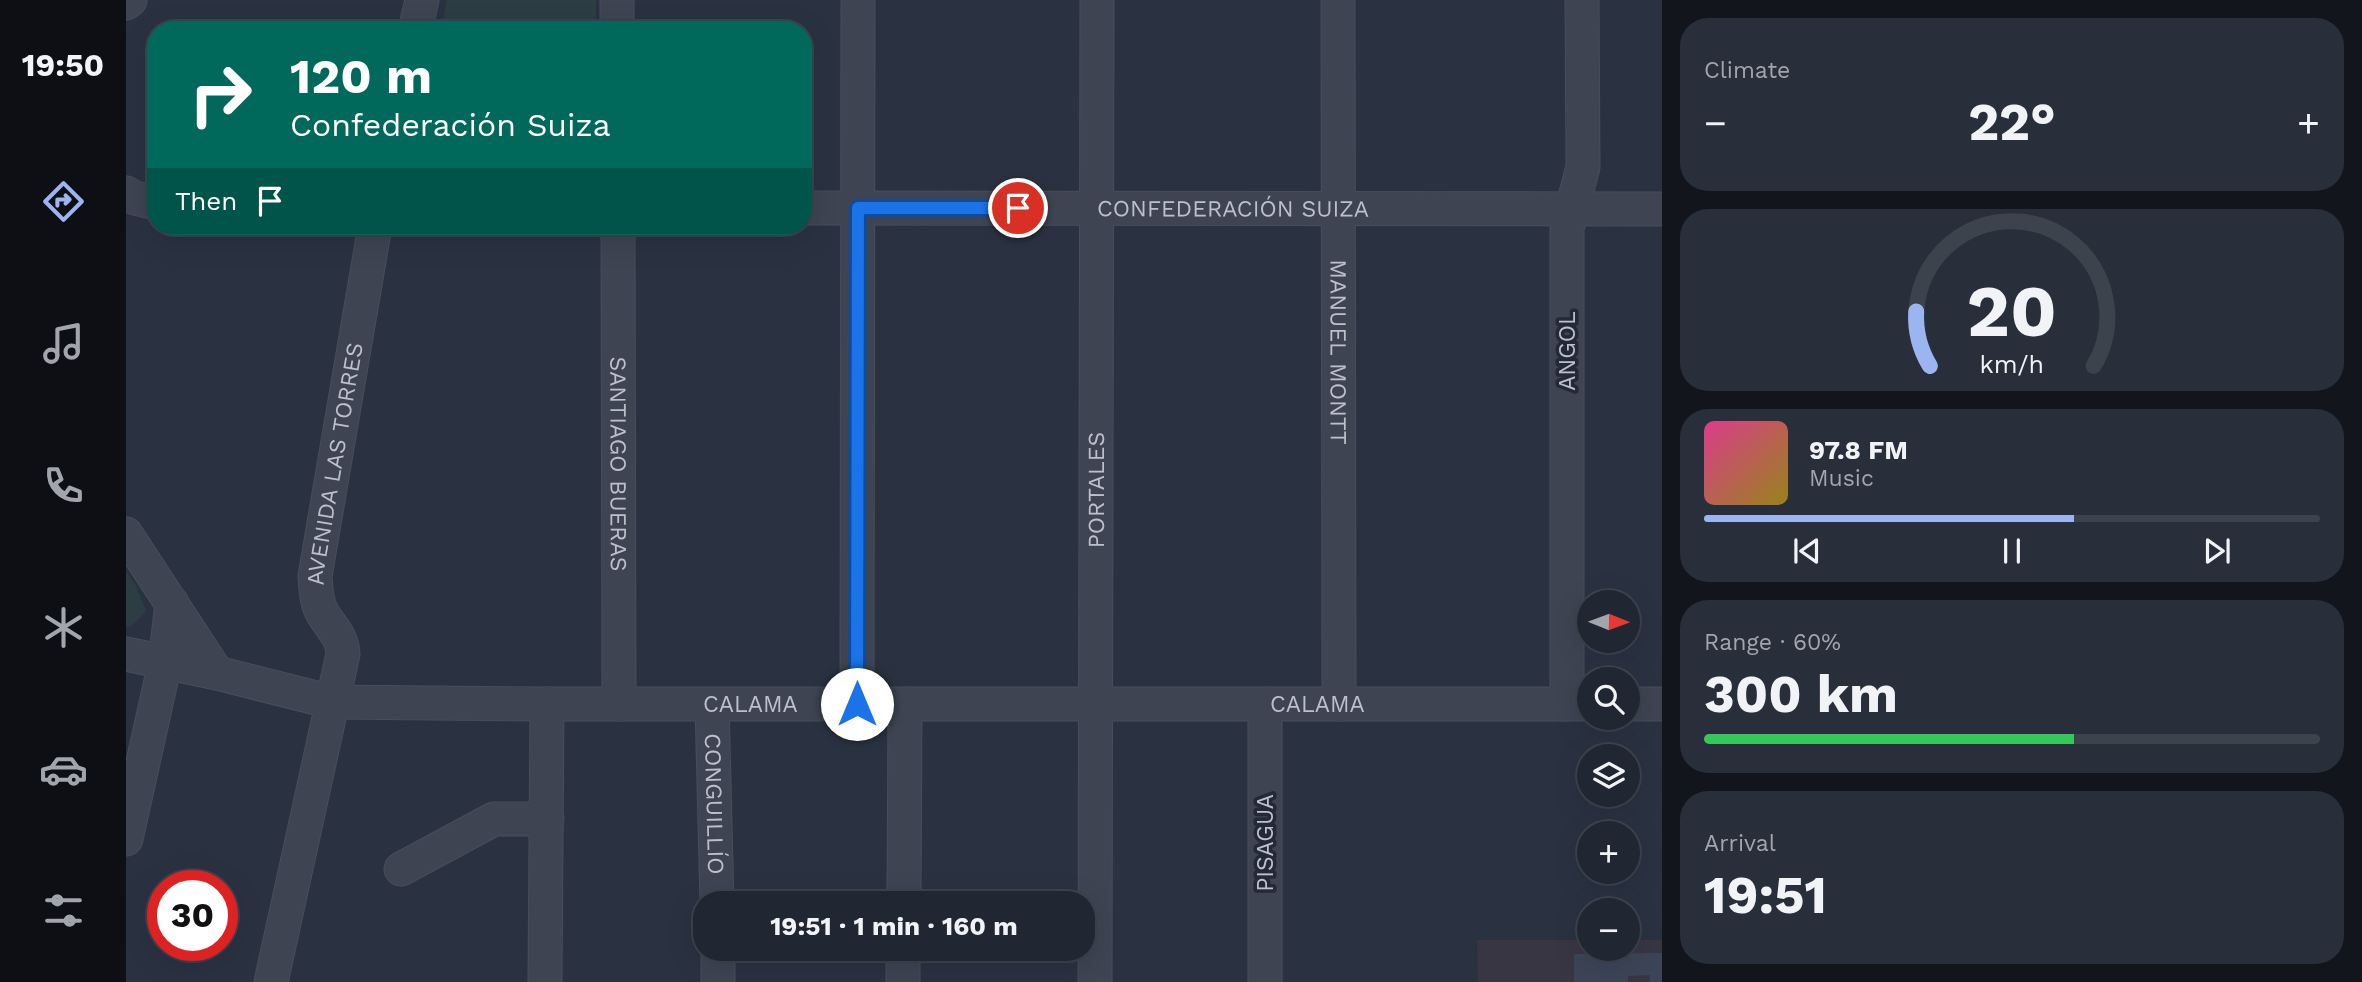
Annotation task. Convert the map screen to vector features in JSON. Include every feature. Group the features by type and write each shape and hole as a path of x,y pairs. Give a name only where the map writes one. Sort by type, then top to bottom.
{"street":[{"path":"417,21 422,0"},
{"path":"617,0 617,21"},
{"path":"857,704 858,0"},
{"name":"PORTALES","path":"1095,982 1097,0"},
{"name":"MANUEL MONTT","path":"1338,0 1339,704"},
{"name":"ANGOL","path":"1577,667 1567,228 1583,167 1582,0"},
{"path":"126,193 147,201"},
{"name":"CONFEDERACIÓN SUIZA","path":"812,208 1662,209"},
{"name":"AVENIDA LAS TORRES","path":"271,982 343,653 342,640 322,612 317,598 315,576 373,235"},
{"name":"SANTIAGO BUERAS","path":"618,235 620,704"},
{"path":"126,534 217,673"},
{"path":"126,839 165,663 172,603"},
{"name":"CALAMA","path":"126,654 217,673 332,702 1577,704"},
{"path":"547,704 544,982 555,982"},
{"name":"CONGUILLÍO","path":"712,704 716,891"},
{"path":"904,891 905,704"},
{"name":"PISAGUA","path":"1265,704 1265,982"},
{"path":"1640,704 1662,704"},
{"path":"401,869 494,819 547,819"},
{"path":"718,961 718,982"},
{"path":"903,961 903,982"}],"shaded area":[{"path":"447,0 596,0 596,21 443,21"},
{"path":"126,571 135,584 146,611 130,627 126,627"},
{"path":"1477,940 1577,940 1577,961 1640,961 1640,940 1662,940 1662,982 1478,982"}],"building":[{"path":"1640,953 1662,953 1662,982 1650,982 1650,975 1628,976 1628,982 1574,982 1574,954 1577,954 1577,961 1640,961"}],"route":[{"path":"857,704 858,208 1018,208"}]}
